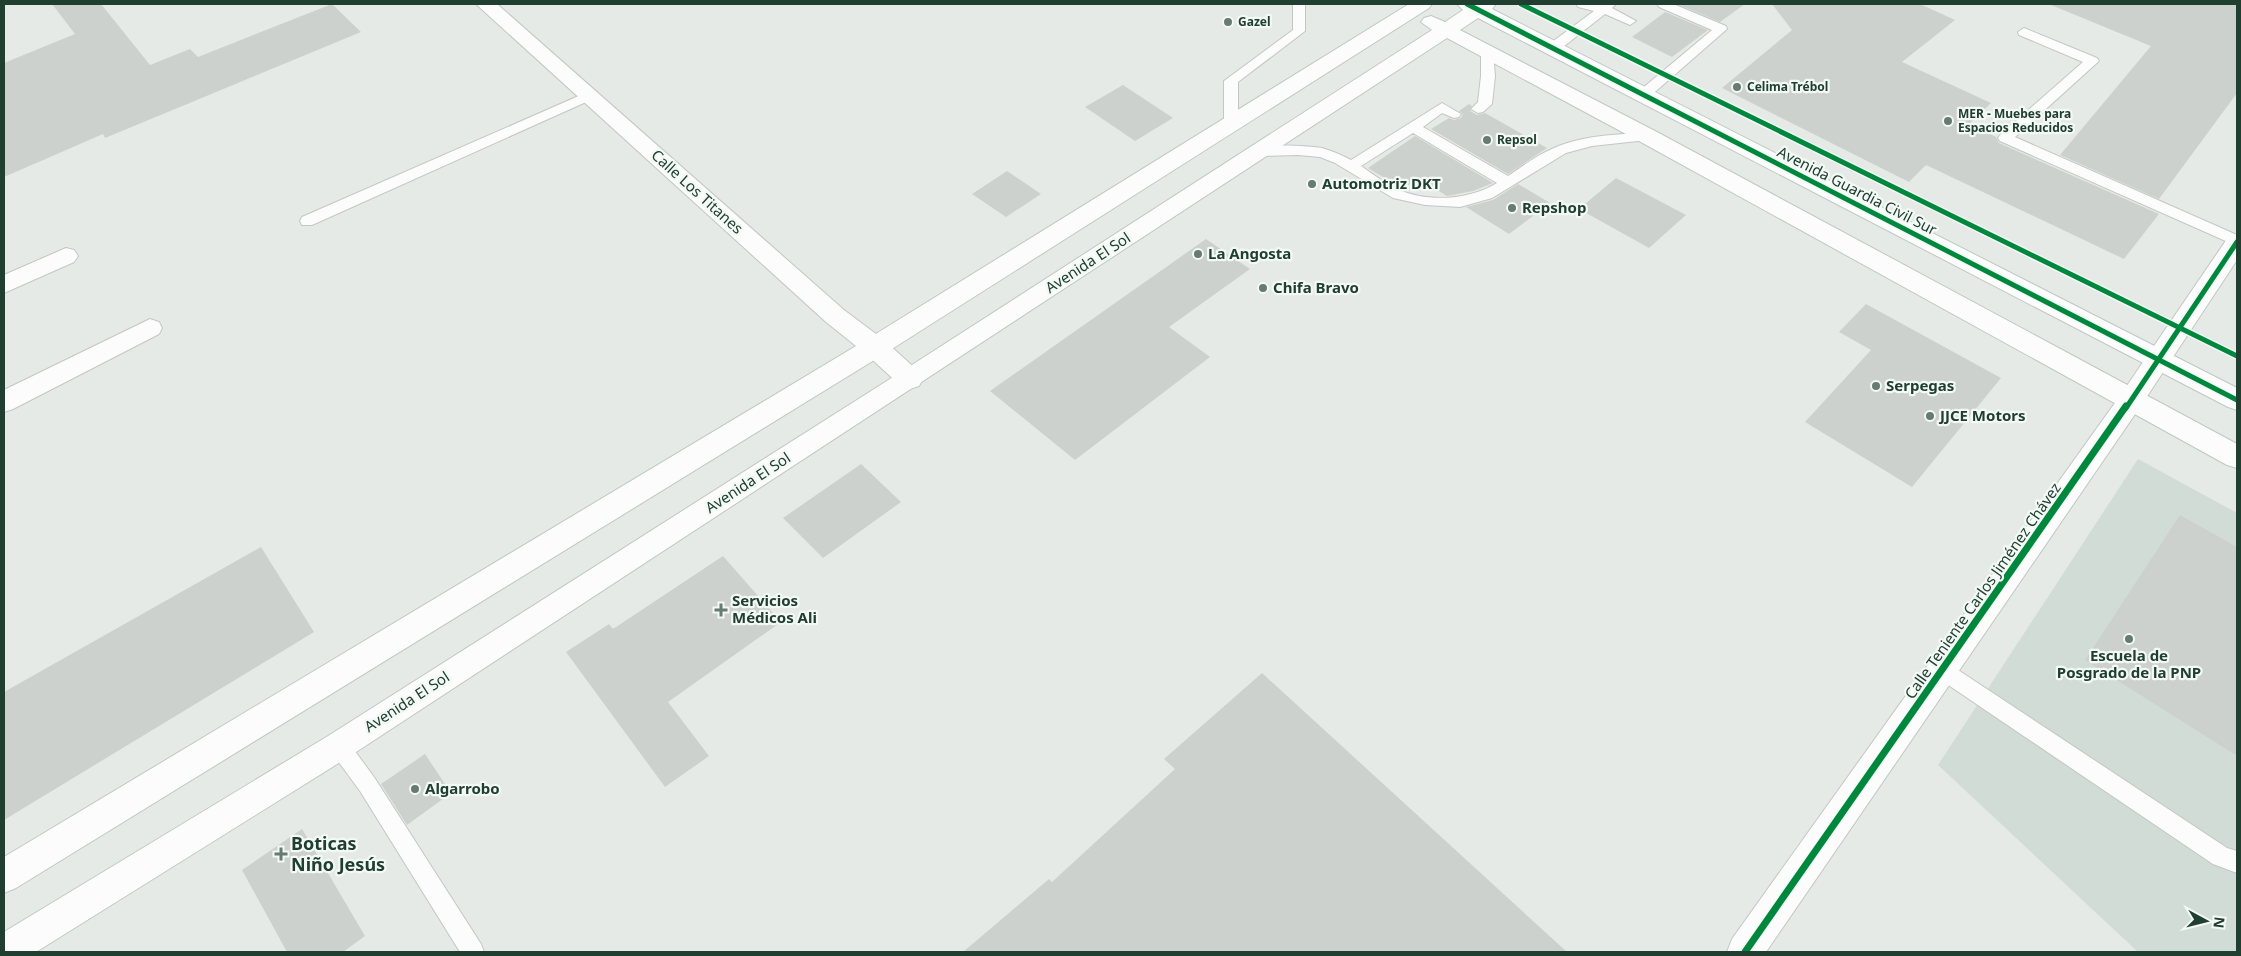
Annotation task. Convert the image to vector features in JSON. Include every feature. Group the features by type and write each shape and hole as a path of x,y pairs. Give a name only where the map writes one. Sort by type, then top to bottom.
{"main road":[{"name":"Calle Los Titanes","path":"486,4 836,316 910,378"},
{"path":"4,876 875,347 1231,124 1411,6 1445,30 1647,136 2237,457"},
{"name":"Avenida El Sol","path":"4,952 339,746 910,378 1445,30 1477,6"},
{"name":"Avenida Guardia Civil Sur","path":"1477,6 1552,48 2237,400"},
{"name":"Calle Teniente Carlos Jiménez Chávez","path":"1745,952 2159,360 2237,241"},
{"path":"4,284 66,256"},
{"path":"4,402 150,328"}],"lane":[{"path":"1231,124 1231,81 1299,31 1299,4"},
{"path":"1582,4 1607,6 1630,21"},
{"path":"1643,95 1690,48 1720,29 1663,4"},
{"path":"1552,48 1607,6"},
{"path":"2024,32 2092,61 2005,138 2237,241"},
{"path":"1478,109 1485,104 1488,76 1487,52"},
{"path":"307,221 590,95"},
{"path":"1350,167 1442,107 1454,114"},
{"path":"1413,126 1508,183"},
{"path":"1257,152 1294,151 1323,153 1393,193 1433,200 1460,202 1479,198 1508,183 1561,150 1607,140 1647,136"},
{"path":"1942,670 2221,857 2237,862"},
{"path":"339,746 366,784 473,952"}],"shaded area":[{"name":"Escuela de Posgrado de la PNP","path":"2138,459 2237,513 2237,952 2138,952 1938,765"}],"building":[{"path":"52,4 101,4 150,65 190,49 198,57 332,4 361,32 105,138 103,134 4,177 4,63 75,34"},
{"path":"1677,4 1745,4 1720,22"},
{"path":"1772,4 1920,4 1955,20 1902,62 1991,103 1969,124 1996,137 1999,143 2159,214 2124,259 1926,165 1909,182 1722,88 1792,30"},
{"path":"2051,4 2237,4 2237,93 2159,199 2060,155 2151,46"},
{"path":"1665,12 1708,30 1672,57 1632,37"},
{"path":"1123,85 1173,118 1135,141 1085,107"},
{"name":"Repsol","path":"1469,104 1472,106 1470,111 1477,115 1485,113 1547,148 1508,174 1431,129 1449,118 1454,120 1461,118 1463,114 1459,111"},
{"name":"Repsol","path":"1415,136 1493,183 1473,191 1447,196 1418,178 1403,189 1368,168"},
{"path":"1007,171 1041,194 1006,217 972,194"},
{"path":"1616,178 1686,215 1649,248 1579,209"},
{"name":"Repshop","path":"1518,184 1550,203 1509,234 1466,207 1493,200"},
{"path":"1206,239 1250,269 1169,327 1210,357 1075,460 990,391"},
{"path":"1866,304 2001,378 1912,487 1805,422 1871,350 1839,332"},
{"path":"861,464 901,502 823,558 783,518"},
{"name":"Escuela de Posgrado de la PNP","path":"2180,515 2237,547 2237,756 2085,660"},
{"path":"261,547 314,632 4,820 4,692"},
{"path":"723,556 781,622 668,702 709,756 665,787 566,652 609,624 613,629"},
{"path":"1262,673 1567,952 963,952 1049,879 1052,882 1175,769 1164,759"},
{"name":"Algarrobo","path":"425,754 451,793 407,825 381,784"},
{"path":"302,829 365,936 343,952 287,952 242,870"}],"cycle path":[{"path":"1467,4 2237,400"},
{"path":"1521,4 2237,356"},
{"path":"1745,952 2131,400 2237,242"}],"place":[{"name":"Gazel","path":"1228,22"},
{"name":"Celima Trébol","path":"1737,87"},
{"name":"MER - Muebes para Espacios Reducidos","path":"1948,121"},
{"name":"Repsol","path":"1487,140"},
{"name":"Automotriz DKT","path":"1312,184"},
{"name":"Repshop","path":"1512,208"},
{"name":"La Angosta","path":"1198,254"},
{"name":"Chifa Bravo","path":"1263,288"},
{"name":"Serpegas","path":"1876,386"},
{"name":"JJCE Motors","path":"1930,416"},
{"name":"Servicios Médicos Ali","path":"721,610"},
{"name":"Escuela de Posgrado de la PNP","path":"2129,639"},
{"name":"Algarrobo","path":"415,789"},
{"name":"Boticas Niño Jesús","path":"281,854"}]}
